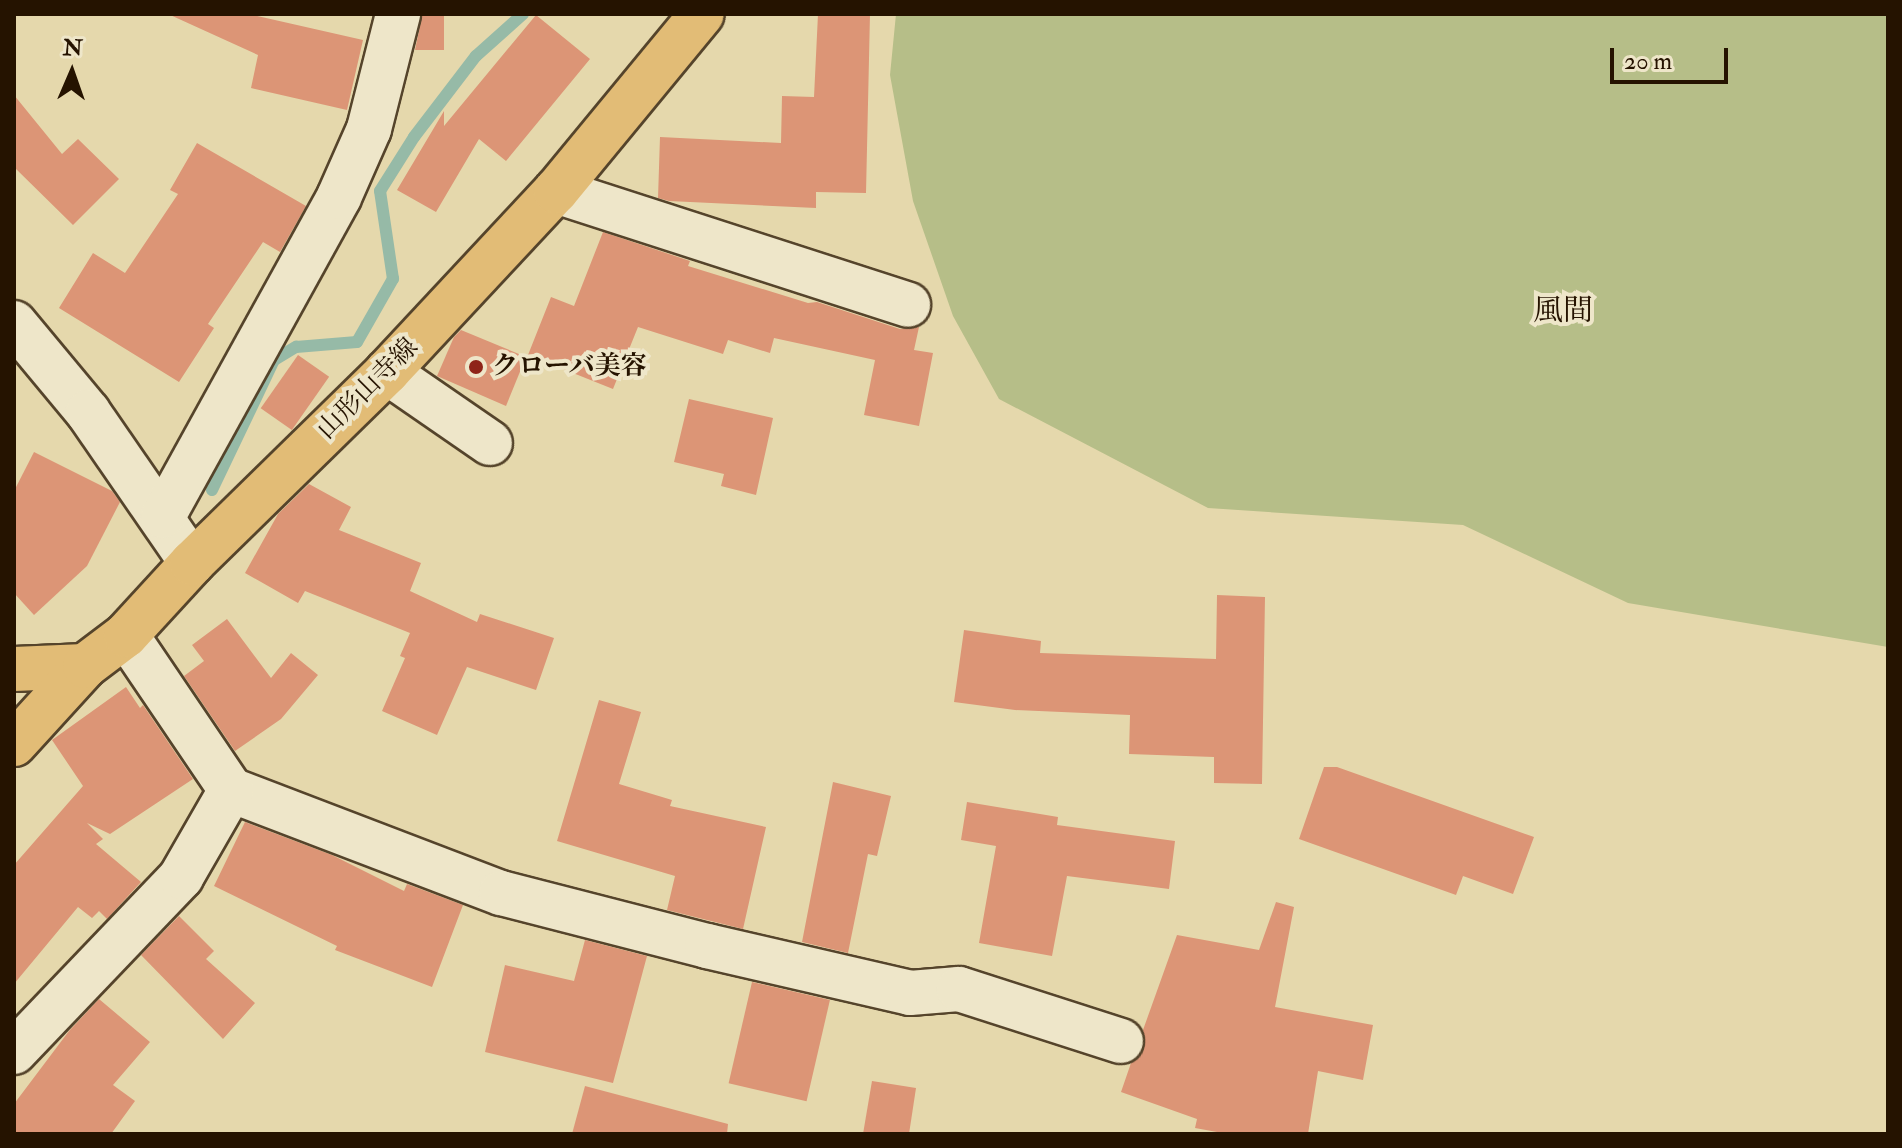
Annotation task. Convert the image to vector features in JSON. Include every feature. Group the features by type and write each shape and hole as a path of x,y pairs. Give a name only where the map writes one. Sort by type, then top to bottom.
{"main road":[{"name":"山形山寺線","path":"14,744 85,666 126,635 192,563 387,372 556,191 702,14"},
{"path":"14,669 85,666"}],"street":[{"path":"163,516 339,197 369,129 398,14"},
{"path":"556,191 908,305"},
{"path":"14,323 88,412 163,516 192,563"},
{"path":"387,372 490,443"},
{"path":"126,635 231,790 501,893 707,946 910,993 959,989 1121,1041"},
{"path":"14,1052 181,877 231,790"}],"green space":[{"path":"896,14 1888,14 1888,647 1628,603 1463,525 1208,508 999,399 953,316 913,201 890,75"}],"building":[{"path":"168,14 249,14 363,40 347,110 251,88 258,55"},
{"path":"818,14 870,14 866,193 816,192 816,208 658,198 660,137 781,143 782,96 814,97"},
{"path":"536,15 590,59 506,161 479,139 436,212 397,190 444,111 444,126"},
{"path":"422,16 444,16 444,50 415,50"},
{"path":"14,95 62,154 78,139 119,179 73,225 14,167"},
{"path":"197,143 306,206 280,252 263,242 208,324 214,328 179,382 59,308 93,253 125,273 178,194 170,190"},
{"path":"603,232 690,261 688,266 808,303 817,302 900,329 919,327 914,350 933,353 919,426 864,415 875,360 774,338 770,353 728,340 723,354 638,327 613,389 528,355 551,297 574,306"},
{"path":"461,330 526,357 506,406 437,376 454,337"},
{"path":"298,355 329,377 292,430 261,408"},
{"path":"689,399 773,418 756,495 721,486 724,474 674,462"},
{"path":"34,452 112,491 120,502 87,566 34,615 14,593 14,491"},
{"path":"309,484 351,507 339,530 421,563 410,591 477,622 480,614 554,638 536,690 467,667 437,735 382,711 405,658 400,656 410,633 305,591 298,603 245,573 278,514"},
{"path":"1217,595 1265,597 1262,784 1214,783 1214,757 1129,754 1130,715 1015,710 954,702 964,630 1041,641 1040,653 1216,659"},
{"path":"227,619 271,678 291,653 318,675 281,719 235,751 184,676 204,661 192,645"},
{"path":"126,687 140,708 143,705 193,779 110,834 87,823 103,839 96,844 141,882 107,919 99,911 92,918 78,907 14,984 14,865 83,786 52,740"},
{"path":"599,700 641,712 619,784 672,800 670,806 766,827 743,929 667,910 675,876 557,841"},
{"path":"1324,767 1337,767 1534,837 1513,894 1463,876 1456,895 1299,839"},
{"path":"833,782 891,796 877,856 868,854 848,953 802,942"},
{"path":"967,802 1058,817 1057,825 1175,841 1169,889 1067,876 1052,956 979,943 996,846 961,840"},
{"path":"245,822 332,855 404,891 407,884 463,905 432,987 335,950 337,946 214,886"},
{"path":"1276,902 1294,907 1275,1007 1373,1025 1363,1080 1318,1071 1308,1134 1228,1134 1195,1128 1197,1119 1121,1092 1131,1063 1144,1049 1143,1030 1177,935 1259,950"},
{"path":"179,916 214,951 206,959 255,1003 223,1039 141,955"},
{"path":"585,940 647,956 613,1083 485,1052 505,965 574,981"},
{"path":"752,982 830,1000 807,1101 729,1083"},
{"path":"99,999 150,1042 113,1085 135,1101 111,1134 14,1134 14,1104 69,1031"},
{"path":"872,1081 916,1088 909,1134 863,1134"},
{"path":"585,1086 728,1124 727,1134 572,1134"}],"waterway":[{"path":"212,490 274,360 296,347 357,342 393,279 380,191 414,137 476,56 523,14"}],"place":[{"name":"クローバ美容","path":"476,367"}],"district":[{"name":"風間","path":"1563,311"}]}
